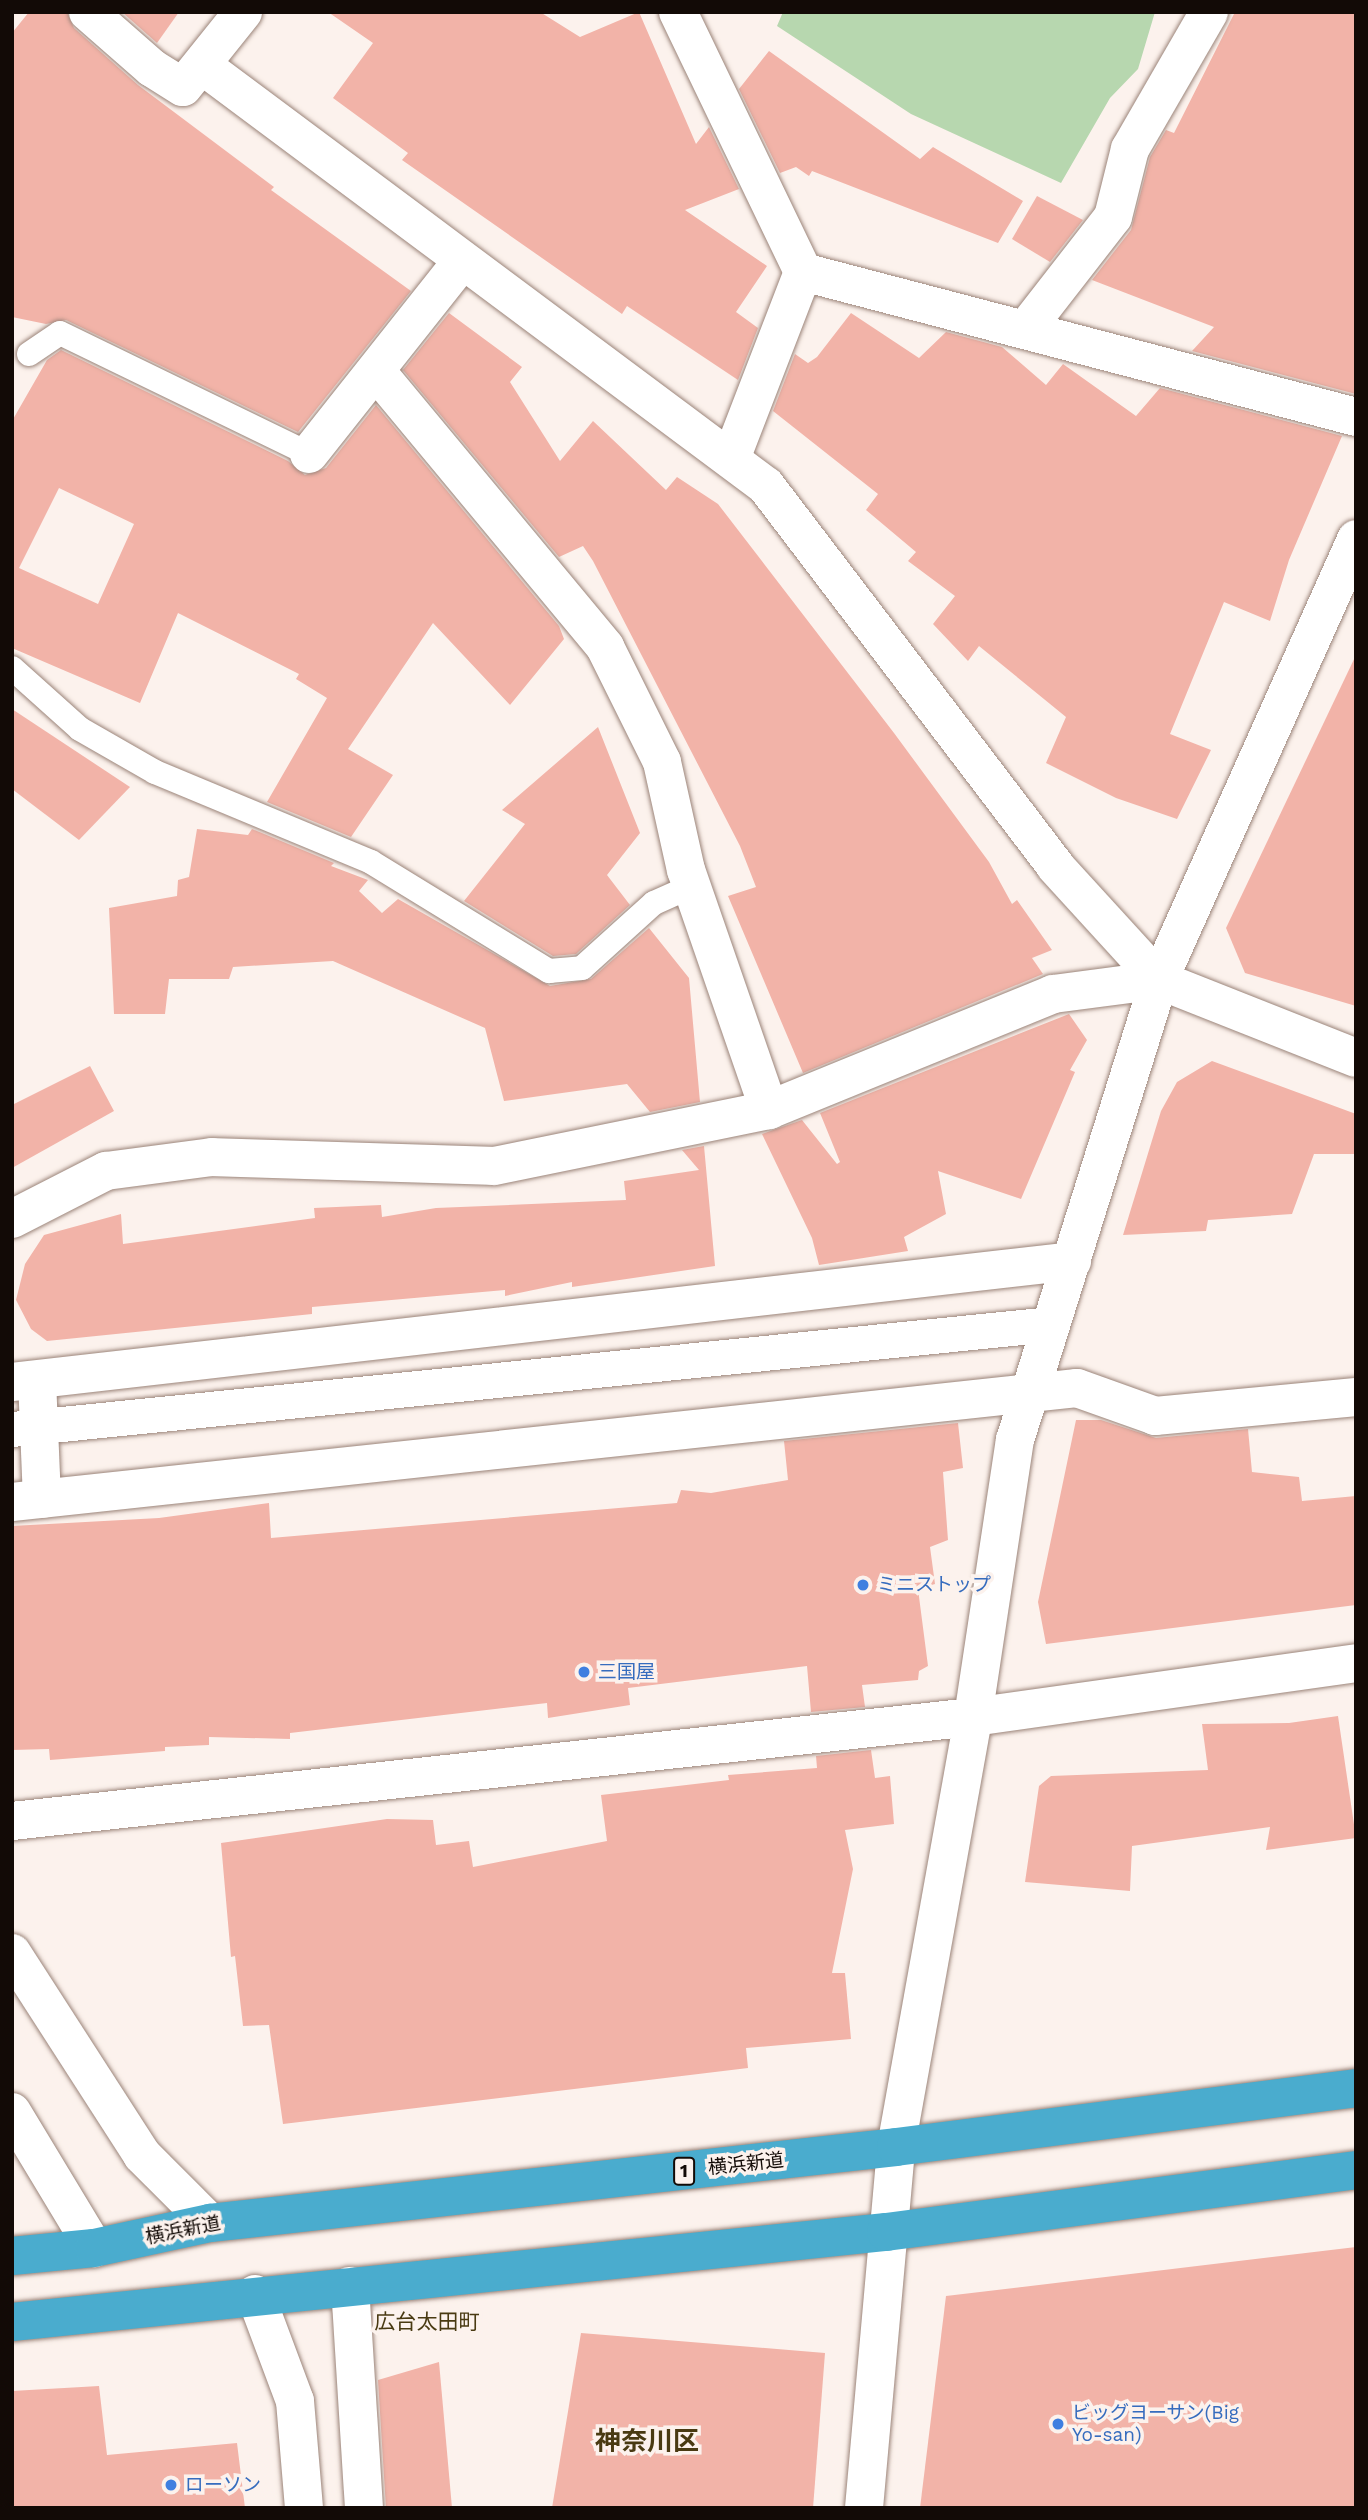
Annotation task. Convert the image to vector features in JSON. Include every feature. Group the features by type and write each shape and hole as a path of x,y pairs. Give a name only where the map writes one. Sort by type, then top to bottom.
{"highway":[{"name":"横浜新道","path":"12,2256 94,2248 210,2223 896,2147 1356,2088"},
{"path":"12,2322 255,2294 886,2232 1356,2170"}],"street":[{"path":"88,12 152,68 183,88 243,12"},
{"path":"678,12 803,272 731,458"},
{"path":"1025,330 1113,217 1130,149 1209,12"},
{"path":"203,66 461,262 766,486 1055,866 1159,980 1356,1058"},
{"path":"309,454 461,262"},
{"path":"803,272 1356,417"},
{"path":"376,371 605,647 662,762 692,886 769,1110"},
{"path":"863,2508 886,2232 896,2147 974,1717 1015,1440 1159,980 1356,539"},
{"path":"12,1219 106,1171 212,1157 494,1166 769,1110 1053,994 1159,980"},
{"path":"1072,1261 25,1381 27,1500 1077,1388 1155,1416 1356,1397"},
{"path":"26,1427 1052,1324"},
{"path":"12,1821 974,1717 1356,1663"},
{"path":"12,1953 142,2155 210,2223"},
{"path":"12,2112 94,2248"},
{"path":"350,2286 363,2508"},
{"path":"255,2294 295,2402 304,2508"}],"lane":[{"path":"29,354 60,333 309,454"},
{"path":"12,668 80,729 155,772 371,862 549,971 582,968 654,903 692,886"}],"green space":[{"path":"783,12 1155,12 1138,69 1110,98 1061,183 911,114 777,26"}],"building":[{"path":"29,12 67,12 74,28 138,85 274,187 271,190 411,291 298,432 66,320 46,324 12,317 12,33"},
{"path":"122,12 179,12 157,43"},
{"path":"328,12 540,12 580,37 639,12 696,144 709,127 739,189 685,210 767,266 736,312 758,328 738,380 627,306 622,314 402,160 408,153 333,98 373,43"},
{"path":"1235,12 1356,12 1356,394 1192,351 1214,327 1092,280 1131,230 1150,157 1166,130 1174,133"},
{"path":"769,51 920,159 933,147 1023,201 998,243 812,171 809,176 796,167 780,173 739,89"},
{"path":"1037,196 1083,220 1050,262 1012,239"},
{"path":"449,313 522,367 510,382 560,461 593,421 666,490 677,477 718,504 894,733 989,862 1012,904 1017,900 1052,950 1032,958 1043,974 803,1073 728,896 756,887 740,846 593,561 583,546 559,557 403,370"},
{"path":"851,313 919,358 946,332 1002,347 1046,385 1063,364 1136,416 1160,388 1342,436 1289,560 1270,621 1224,602 1170,734 1211,750 1177,819 1116,798 1046,763 1066,717 979,646 968,661 933,624 955,596 908,561 916,552 866,510 878,494 773,411 795,354 808,363 817,357"},
{"path":"61,350 288,461 305,475 326,468 376,405 559,626 564,639 510,705 433,623 348,749 393,775 351,837 267,802 327,698 296,679 299,674 178,613 140,703 12,648 12,421 47,360","holes":["59,488 134,524 98,604 19,568"]},
{"path":"1356,655 1356,1006 1245,973 1226,928"},
{"path":"12,709 130,787 79,840 12,789"},
{"path":"598,727 640,833 607,875 630,905 576,954 553,956 464,901 525,824 502,810"},
{"path":"197,829 248,835 252,829 334,863 331,866 368,880 359,891 382,913 398,899 550,986 591,979 649,928 689,978 700,1102 650,1112 627,1084 504,1101 485,1028 333,961 233,967 229,979 169,979 165,1014 114,1014 109,908 177,896 178,880 189,877"},
{"path":"1069,1014 1087,1040 1070,1070 1075,1072 1021,1199 938,1171 946,1214 904,1237 908,1251 819,1265 812,1238 762,1134 802,1120 837,1164 840,1162 820,1113"},
{"path":"1212,1061 1356,1114 1356,1154 1314,1154 1292,1214 1208,1220 1206,1231 1123,1235 1161,1111 1177,1082"},
{"path":"90,1066 114,1111 12,1168 12,1105"},
{"path":"704,1146 715,1266 572,1287 572,1282 505,1296 505,1290 312,1307 312,1314 47,1341 31,1329 16,1300 25,1264 44,1235 121,1214 123,1244 315,1218 314,1208 381,1205 382,1217 436,1208 626,1200 624,1181 699,1170 682,1150"},
{"path":"1076,1420 1101,1420 1156,1438 1248,1429 1252,1472 1299,1477 1302,1501 1356,1496 1356,1605 1046,1644 1038,1602"},
{"path":"958,1423 963,1468 943,1472 948,1540 930,1547 935,1584 918,1589 928,1666 919,1671 918,1680 862,1685 865,1707 811,1712 807,1666 628,1688 630,1705 548,1718 547,1703 290,1733 290,1739 209,1737 209,1745 165,1747 165,1751 50,1760 49,1749 12,1750 12,1526 159,1518 269,1503 271,1538 677,1503 681,1490 711,1493 788,1480 784,1441"},
{"path":"1338,1716 1356,1838 1266,1850 1270,1827 1132,1846 1130,1891 1025,1882 1039,1786 1051,1776 1208,1770 1202,1724 1289,1723"},
{"path":"871,1750 875,1778 890,1776 894,1824 845,1830 853,1869 832,1973 845,1973 851,2039 746,2048 748,2068 283,2124 269,2025 243,2026 235,1956 231,1957 221,1843 387,1819 433,1820 436,1845 469,1841 473,1867 607,1841 601,1795 729,1780 728,1775 817,1768 816,1756"},
{"path":"1356,2247 1356,2508 920,2508 946,2296"},
{"path":"581,2333 825,2353 813,2508 552,2508"},
{"path":"439,2362 452,2508 386,2508 378,2380"},
{"path":"99,2386 107,2455 237,2443 245,2508 12,2508 12,2391"}],"place":[{"name":"ミニストップ","path":"863,1585"},
{"name":"三国屋","path":"584,1672"},
{"name":"ビッグヨーサン(Big Yo-san)","path":"1058,2424"},
{"name":"ローソン","path":"171,2485"}],"district":[{"name":"広台太田町","path":"427,2322"},
{"name":"神奈川区","path":"647,2442"}]}
